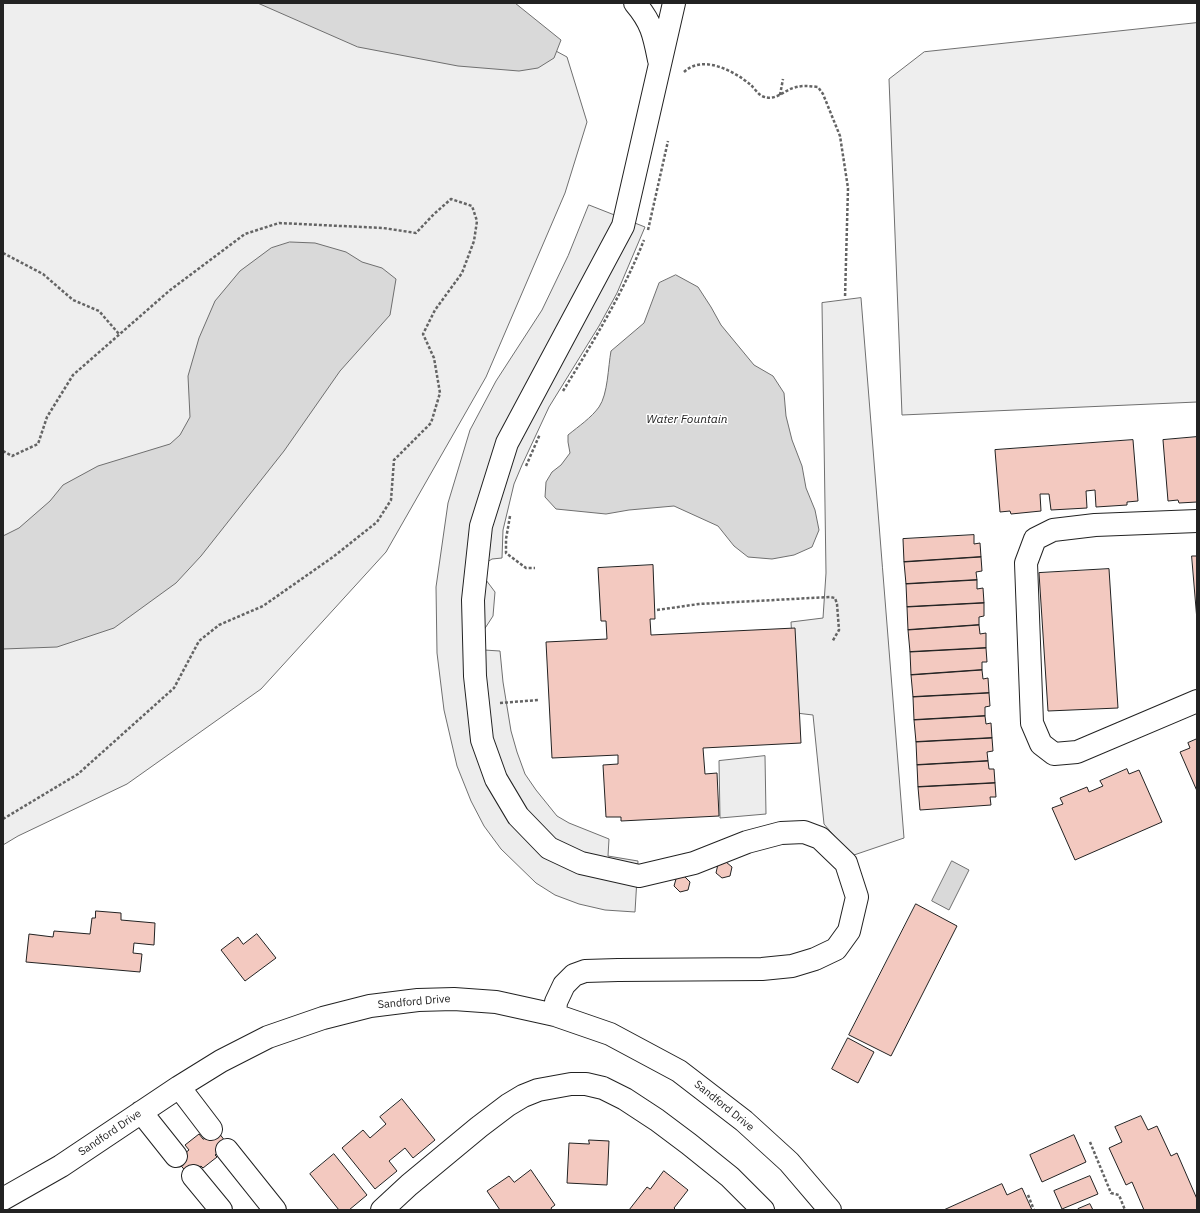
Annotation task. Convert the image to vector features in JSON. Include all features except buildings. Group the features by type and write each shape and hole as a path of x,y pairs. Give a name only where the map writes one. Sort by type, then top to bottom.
{"street":[{"path":"635,3 646,16 653,33 660,63"},
{"path":"555,1015 556,1002 564,985 574,976 585,971 762,969 792,966 815,960 836,949 849,931 858,896 846,863 820,838 804,832 774,834 747,842 694,863 639,876 581,863 549,848 518,816 496,779 482,740 475,676 473,600 480,526 507,443 623,226 674,3"},
{"path":"1197,521 1094,525 1053,530 1036,539 1026,563 1032,723 1041,744 1054,754 1077,752 1197,701"},
{"name":"Sandford Drive","path":"3,1199 61,1166 179,1087 221,1061 268,1037 323,1018 370,1006 418,1000 454,999 496,1002 555,1015 610,1034 679,1070 744,1121 783,1156 830,1210"},
{"path":"382,1210 473,1132 508,1105 523,1096 538,1090 570,1084 586,1084 603,1088 625,1099 657,1120 712,1162 730,1177 763,1210"},
{"path":"179,1087 211,1129"},
{"path":"141,1112 176,1156"},
{"path":"227,1150 275,1210"},
{"path":"193,1176 221,1210"}],"path":[{"path":"682,78 684,71 698,65 714,65 730,72 750,84 762,96 780,96 791,88 806,85 818,87 823,94 840,136 848,188 848,236 845,298"},
{"path":"780,96 782,79"},
{"path":"647,232 668,140"},
{"path":"3,451 12,456 38,444 47,418 73,375 169,291 245,234 280,223 383,228 416,233 451,199 472,206 477,221 474,241 462,273 435,310 423,334 434,358 440,392 431,423 394,460 391,500 377,522 333,557 263,606 219,625 199,641 174,688 78,774 3,819"},
{"path":"562,392 601,330 636,260 644,239"},
{"path":"3,253 43,274 73,300 99,311 119,334"},
{"path":"525,469 542,431"},
{"path":"510,515 506,538 506,553 526,568 535,568"},
{"path":"657,610 699,604 830,597 835,598 837,604 839,630 832,642"},
{"path":"478,703 539,700"},
{"path":"1090,1142 1111,1193 1119,1195 1125,1210"},
{"path":"1028,1195 1034,1210"}],"shaded area":[{"path":"3,3 439,3 508,25 567,57 587,122 565,193 486,377 386,552 261,689 127,784 18,836 3,845"},
{"path":"1197,23 1197,402 902,415 889,79 924,52"},
{"path":"589,205 645,227 617,293 599,326 549,407 514,484 503,530 502,558 492,559 484,564 483,576 495,592 493,616 480,636 484,650 500,651 503,682 511,731 525,774 557,816 569,823 609,839 608,856 638,861 635,912 605,910 579,904 555,895 536,883 501,849 484,826 471,801 457,766 444,710 437,653 436,587 448,503 470,430 496,381 542,310 568,256"},
{"path":"861,298 904,838 851,856 824,824 813,715 796,713 791,622 823,618 826,573 822,303"},
{"path":"765,756 766,814 720,818 719,761"}],"water":[{"path":"258,3 515,3 561,40 554,58 538,68 519,71 458,66 358,47"},
{"path":"290,242 315,243 346,252 362,262 382,268 396,279 390,315 340,371 284,451 201,556 176,583 114,628 57,647 3,649 3,536 19,528 50,501 63,485 98,466 170,444 180,435 190,417 188,376 199,338 215,301 240,271 271,248"},
{"name":"Water Fountain","path":"676,275 698,287 721,325 754,365 773,376 784,393 786,416 792,440 802,466 806,488 815,510 819,530 812,547 794,555 772,559 748,557 734,546 718,526 674,506 629,510 606,514 556,509 545,497 546,482 552,472 561,465 570,453 568,435 585,422 602,402 606,388 611,351 644,323 659,283"},
{"path":"952,861 969,870 949,910 932,901"}]}
